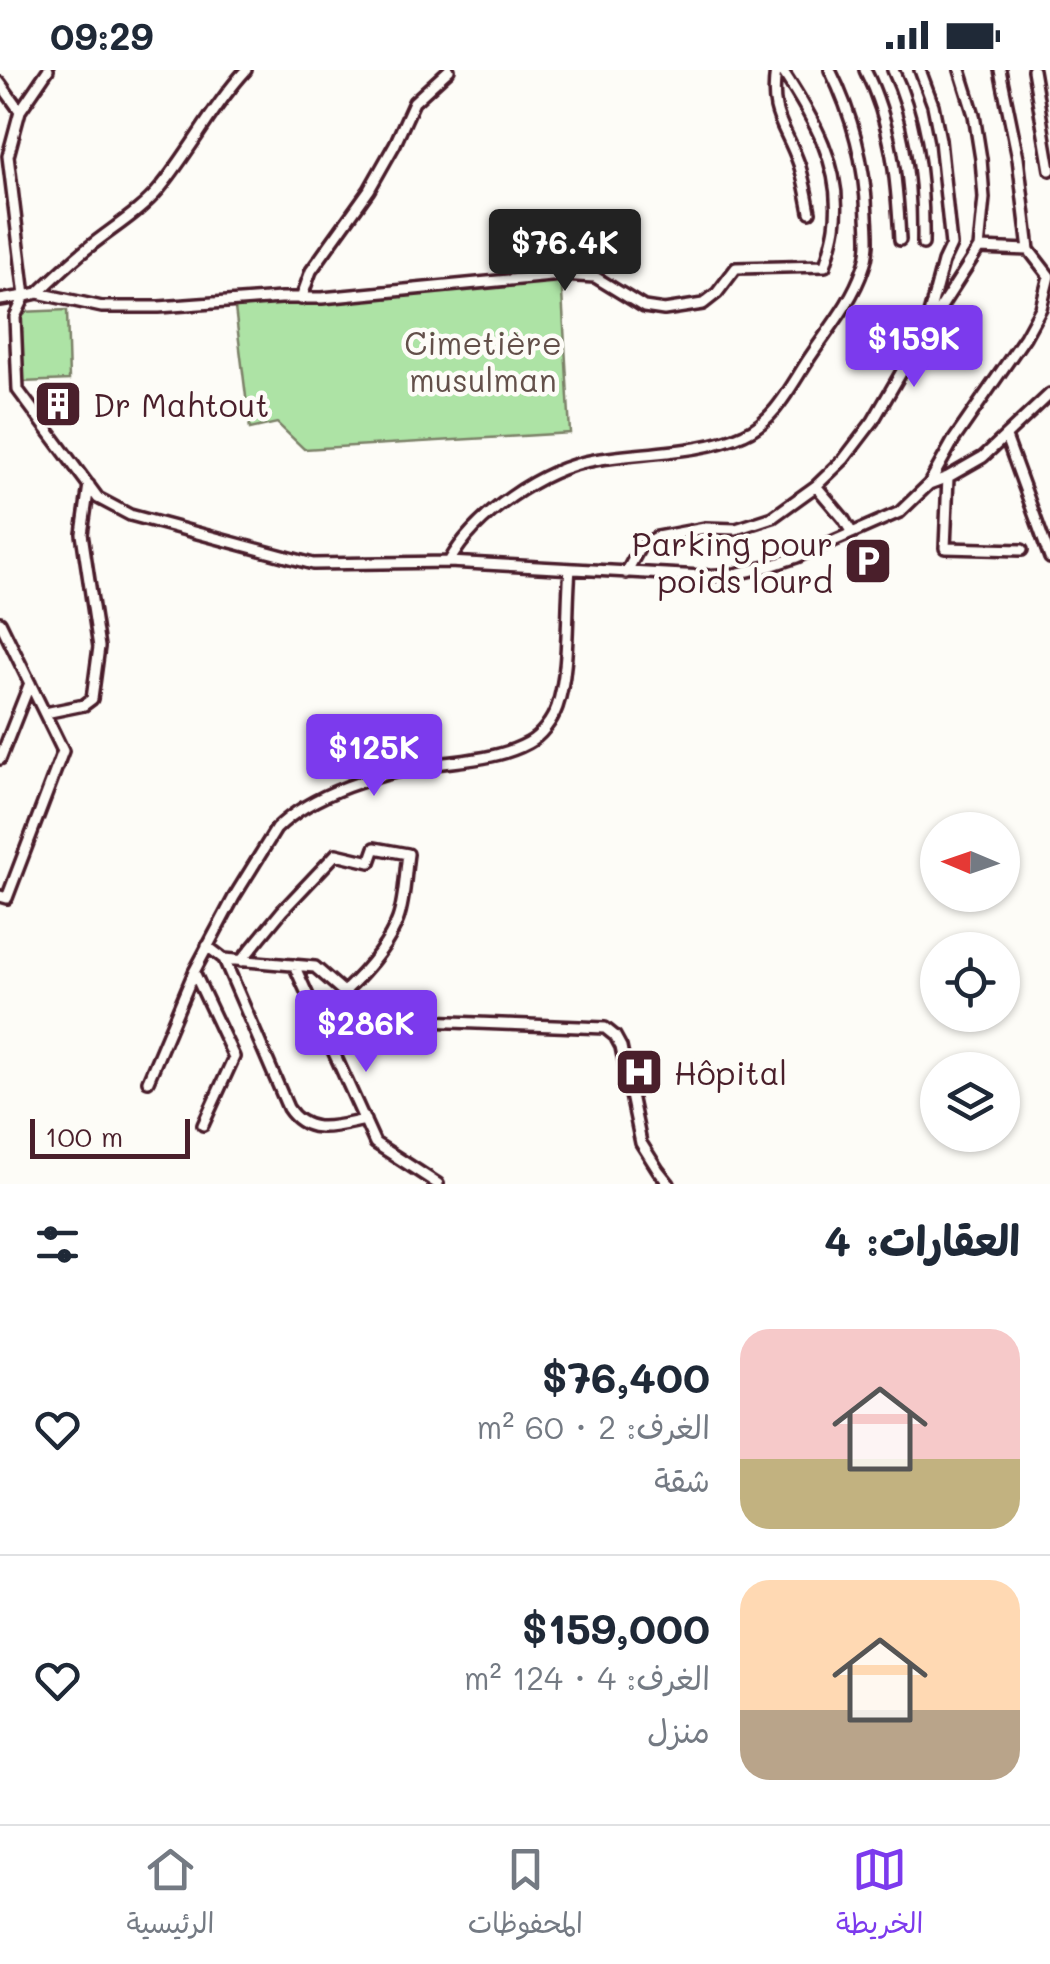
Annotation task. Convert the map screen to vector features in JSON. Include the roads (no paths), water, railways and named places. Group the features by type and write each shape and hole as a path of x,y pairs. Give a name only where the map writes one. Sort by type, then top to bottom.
{"street":[{"path":"48,70 29,95 4,152 25,296 15,317 18,390 98,498 130,515 313,564 449,562 702,576 736,574 783,562 900,512 929,484 953,441 1025,337 1042,308 1050,276 1029,250 1018,158 1000,70"},
{"path":"38,293 158,190 229,88 246,70"},
{"path":"302,299 311,270 369,190 414,102 450,70"},
{"path":"0,300 38,293 130,308 302,299 561,275 594,278 644,307 664,310 703,304 718,293 736,268 826,266 836,226 832,171 814,122 778,70"},
{"path":"778,70 775,110 799,164 810,212"},
{"path":"449,562 480,520 543,479 593,460 676,451 746,434 764,422 780,402 858,283 866,260 864,173 844,97 830,70"},
{"path":"865,70 890,137 900,240"},
{"path":"893,70 914,138 923,244"},
{"path":"920,70 940,140 952,245 943,262 923,334"},
{"path":"626,573 640,547 657,537 704,528 736,529 773,516 816,486 874,421 923,334 980,248 982,159 960,70"},
{"path":"1033,70 1050,170"},
{"path":"0,83 20,112"},
{"path":"980,248 1029,250"},
{"path":"929,484 984,457 1050,394"},
{"path":"1006,438 1050,558"},
{"path":"948,477 945,548 1022,550"},
{"path":"45,712 92,700 99,647 82,534 89,486"},
{"path":"816,486 852,533"},
{"path":"148,1081 207,946 276,829 299,809 350,786 391,774 500,754 530,742 544,729 556,711 561,692 570,569"},
{"path":"0,622 63,750 8,898 0,896"},
{"path":"0,759 30,684"},
{"path":"242,961 336,854 370,862 375,848 408,854 399,918 380,952 344,991"},
{"path":"207,946 224,960 295,1118 304,1124 330,1127 365,1120"},
{"path":"224,960 315,967 362,1008 402,1020 605,1028 621,1047 642,1143 670,1184"},
{"path":"294,965 376,1142 438,1184"},
{"path":"194,972 234,1057 203,1125"}],"place":[{"name":"Dr Mahtout","path":"58,404"},
{"name":"Parking pour poids lourd","path":"868,561"},
{"name":"Hôpital","path":"639,1072"}],"park label":[{"name":"Cimetière musulman","path":"483,360"}]}
